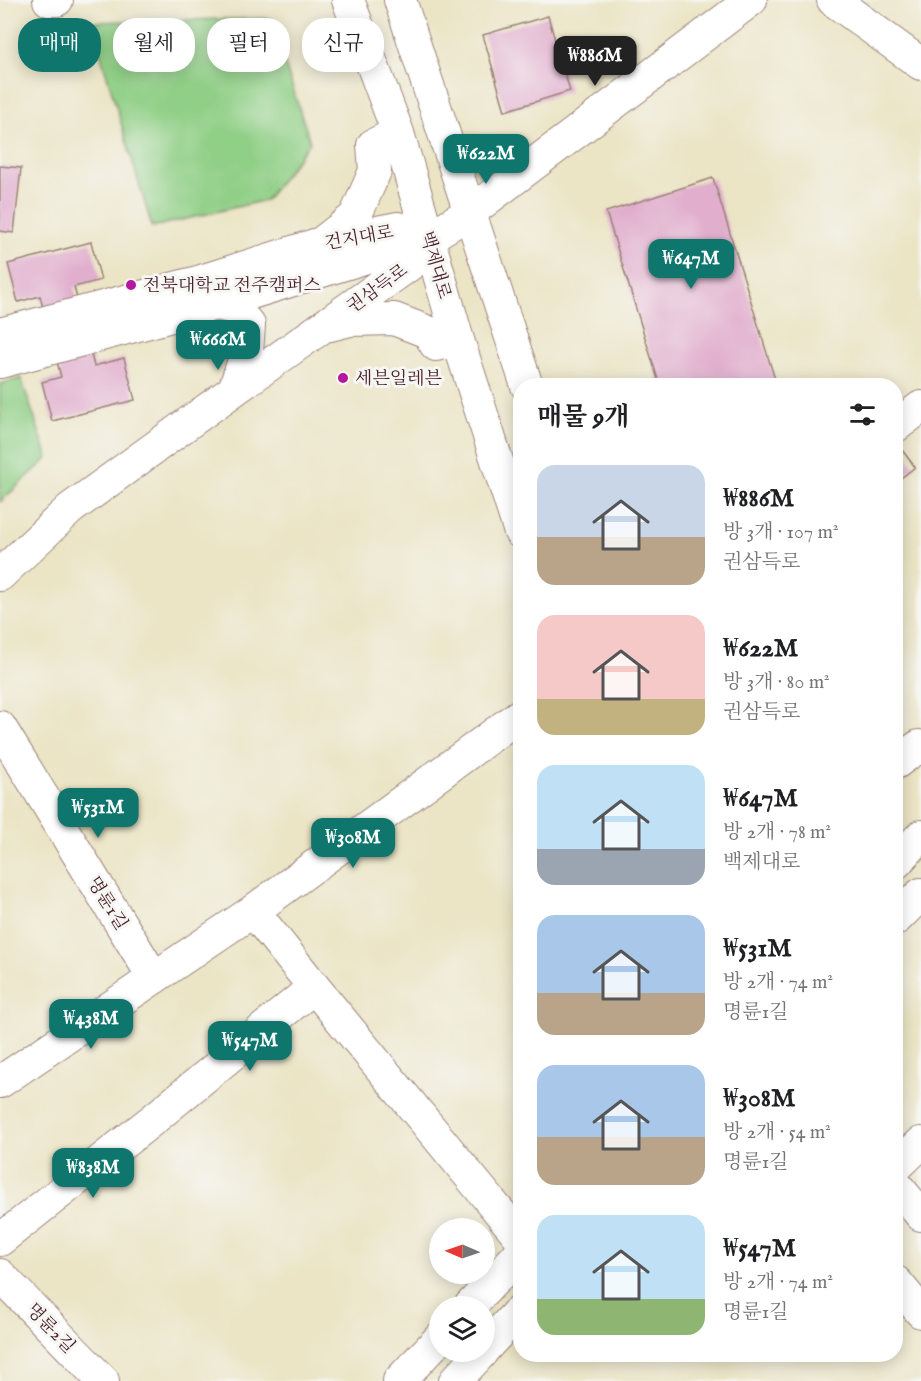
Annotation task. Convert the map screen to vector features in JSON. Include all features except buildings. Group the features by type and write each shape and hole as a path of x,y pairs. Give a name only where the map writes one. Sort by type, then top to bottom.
{"street":[{"path":"49,0 57,0"},
{"name":"백제대로","path":"348,0 398,132 458,340 513,510"},
{"path":"400,0 524,378"},
{"name":"권삼득로","path":"0,575 70,509 412,263 428,238 469,213 750,0"},
{"path":"833,0 921,64"},
{"path":"321,243 355,217 375,171 373,145 398,132"},
{"name":"건지대로","path":"0,334 198,282 321,243 398,228 428,238"},
{"name":"건지대로","path":"0,362 216,304 428,238"},
{"path":"216,304 234,308 249,325 247,351 234,390"},
{"path":"326,326 350,320 393,319 428,332 436,345 458,340"},
{"path":"903,421 921,407"},
{"path":"0,1082 253,911 513,720"},
{"name":"명륜1길","path":"0,727 154,978"},
{"path":"903,758 919,746 921,749"},
{"path":"903,855 921,836"},
{"path":"903,913 921,894"},
{"path":"253,911 513,1229"},
{"path":"0,1240 155,1118 314,987"},
{"path":"903,1160 921,1143"},
{"path":"903,1193 921,1215"},
{"path":"479,1296 513,1260"},
{"name":"명륜2길","path":"0,1275 103,1381"},
{"path":"903,1290 921,1312"},
{"path":"495,1337 513,1318"},
{"path":"399,1381 429,1350"},
{"path":"455,1381 472,1362"}],"green space":[{"path":"207,19 207,72 287,72 310,142 266,200 152,227 101,56 101,22 113,22 113,72 195,72 195,20"},
{"path":"21,378 48,458 0,502 0,384"}],"place":[{"name":"전북대학교 전주캠퍼스","path":"131,285"},
{"name":"세븐일레븐","path":"343,378"}]}
